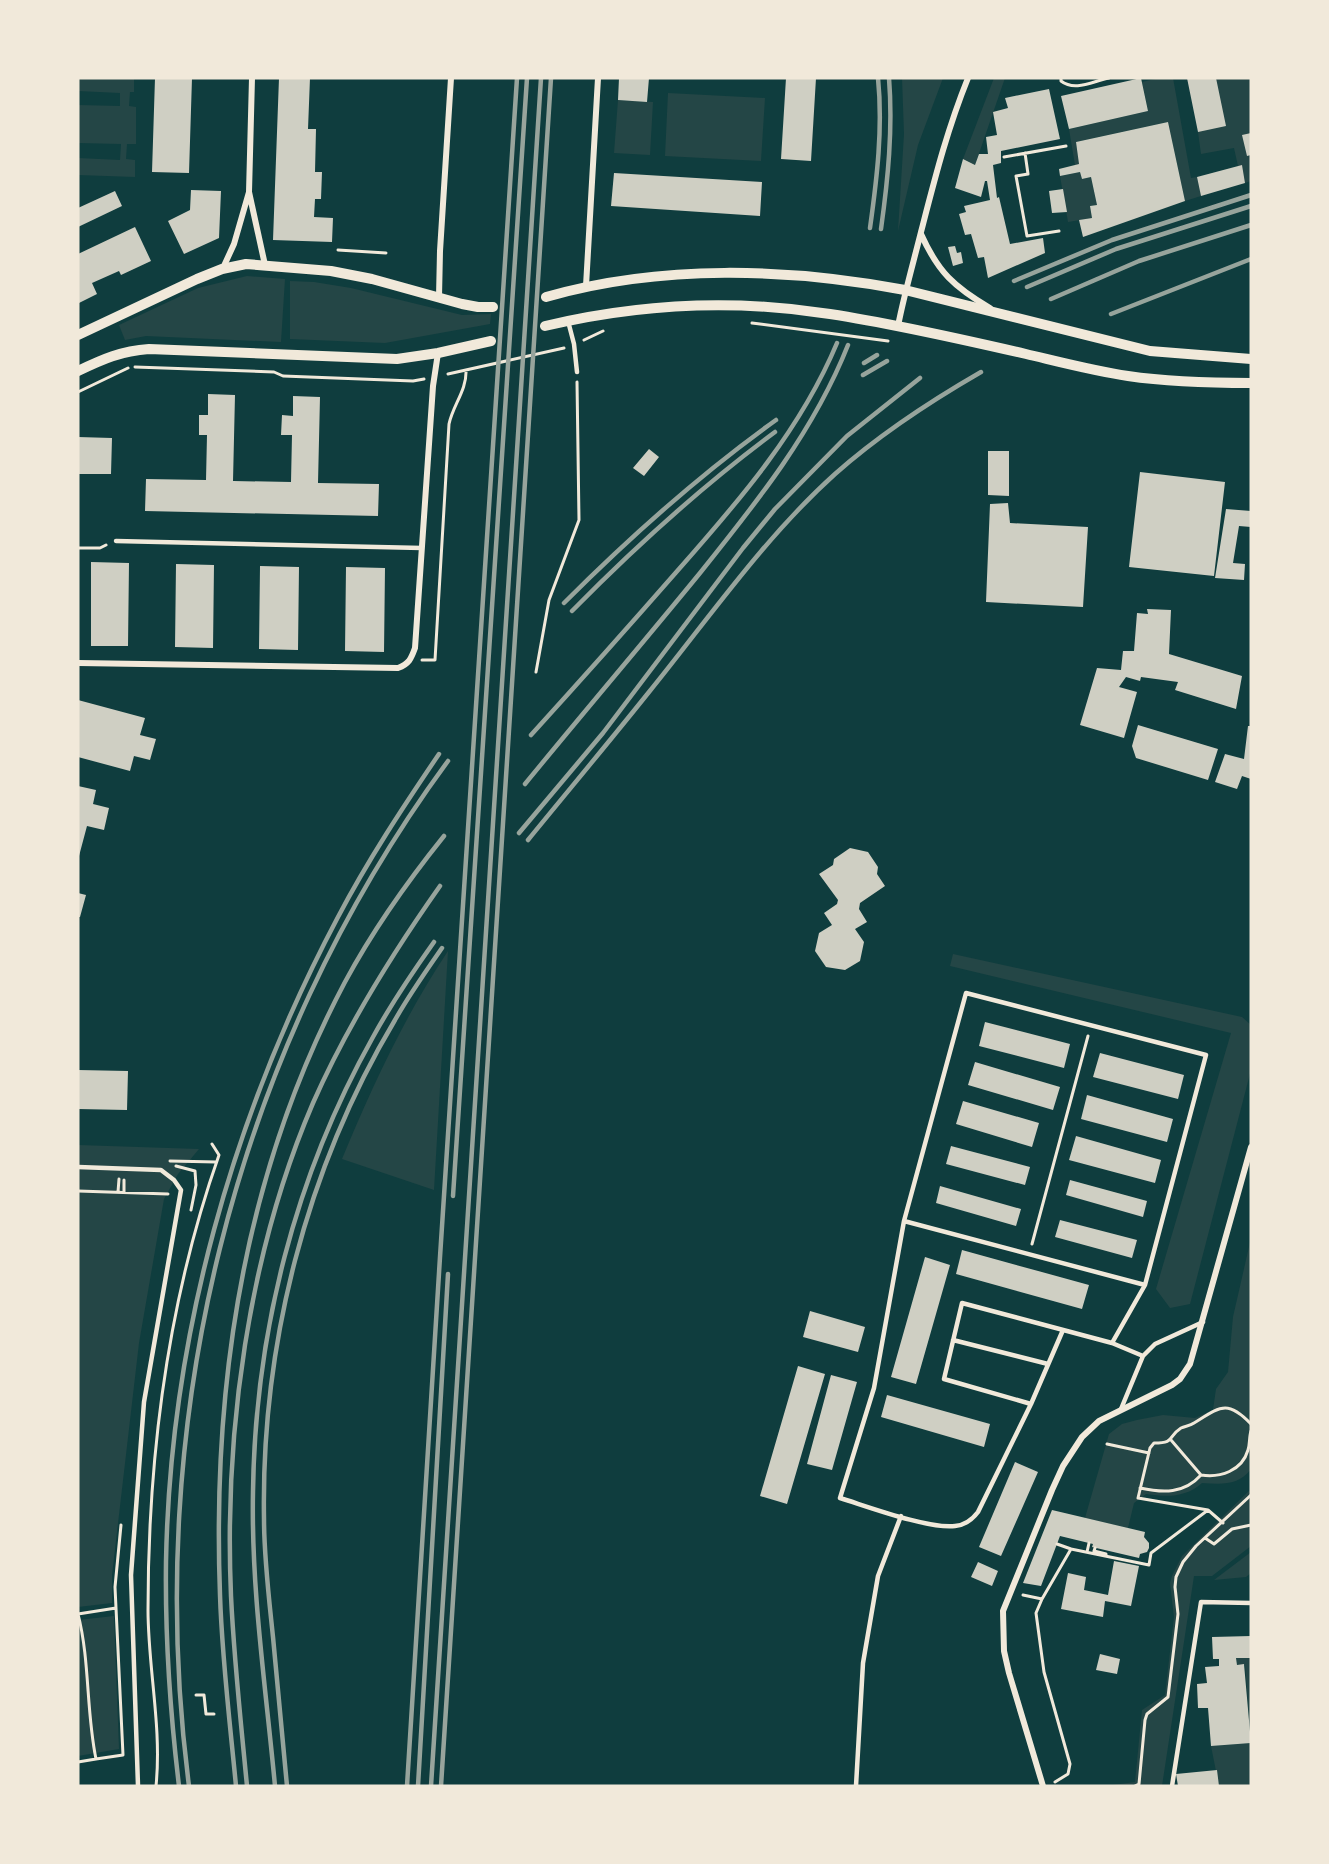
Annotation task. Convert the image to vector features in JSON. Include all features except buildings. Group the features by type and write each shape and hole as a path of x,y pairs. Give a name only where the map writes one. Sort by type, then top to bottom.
{"street":[{"path":"252,78 249,192 265,265"},
{"path":"439,297 451,78"},
{"path":"586,286 598,78"},
{"path":"897,326 934,177 968,78"},
{"path":"222,269 234,244 249,192"},
{"path":"921,233 940,270 963,291 1004,315"},
{"path":"78,335 197,279 222,269 246,264 331,271 372,279 462,304 493,307"},
{"path":"546,297 586,286 642,278 725,274 778,275 838,280 905,290 1127,346 1174,354 1251,359"},
{"path":"545,326 611,313 671,306 752,307 829,314 897,326 1128,376 1167,380 1251,382"},
{"path":"78,371 104,358 126,351 149,349 397,359 438,353 491,341"},
{"path":"78,663 398,668 411,660 415,648 433,386 438,353"},
{"path":"1043,1786 1009,1673 1004,1651 1003,1611 1063,1466 1082,1437 1099,1421 1172,1385 1180,1379 1190,1364 1251,1147"}],"lane":[{"path":"568,321 574,344 577,372"},
{"path":"116,540 422,548"},
{"path":"1063,1330 1031,1404 978,1512 971,1521 957,1526 936,1526 840,1498 874,1388 904,1221 966,993 1206,1055 1145,1285 1112,1343"},
{"path":"78,1167 161,1170 174,1180 181,1190 149,1369 142,1425 131,1575 138,1786"},
{"path":"904,1221 1145,1285"},
{"path":"1031,1404 944,1379 962,1303 1112,1343 1143,1356"},
{"path":"1121,1410 1143,1356 1155,1344 1203,1322"},
{"path":"953,1340 1048,1364"},
{"path":"855,1786 865,1652 878,1576 901,1516"},
{"path":"1172,1786 1201,1602 1251,1602"}],"path":[{"path":"1061,78 1067,86 1078,86 1108,78"},
{"path":"1004,157 1066,146"},
{"path":"1025,153 1028,174 1016,176 1027,236 1059,231"},
{"path":"338,250 386,253"},
{"path":"747,322 859,336"},
{"path":"451,373 543,354 611,328"},
{"path":"78,392 122,370 136,367 274,372 283,376 413,381"},
{"path":"435,660 449,424 450,416 467,381 466,369"},
{"path":"536,672 549,600 579,520 577,372"},
{"path":"78,548 100,548 116,540"},
{"path":"1029,1254 1091,1025"},
{"path":"156,1786 157,1756 148,1613 149,1525 162,1400 187,1257 219,1155 212,1144"},
{"path":"189,1219 196,1185"},
{"path":"1222,1523 1208,1510 1138,1498 1149,1453 1154,1443 1165,1443 1171,1440 1182,1428 1190,1426 1218,1408 1239,1411 1251,1424"},
{"path":"1171,1440 1201,1475 1213,1477 1237,1467 1245,1459 1249,1449 1251,1431"},
{"path":"1107,1444 1149,1453"},
{"path":"1140,1488 1169,1492 1194,1483 1201,1475"},
{"path":"1135,1786 1139,1784 1145,1719 1147,1714 1168,1697 1178,1614 1174,1587 1176,1577 1183,1562 1196,1546 1251,1495"},
{"path":"1057,1544 1149,1565 1151,1553 1208,1510"},
{"path":"1205,1538 1214,1544 1232,1529 1251,1525"},
{"path":"1087,1552 1089,1543"},
{"path":"1095,1548 1094,1551 1107,1554 1106,1556"},
{"path":"1053,1783 1065,1778 1070,1764 1044,1672 1036,1613 1071,1549"},
{"path":"1010,1593 1042,1599"},
{"path":"96,1759 87,1692 87,1664 78,1614 116,1608"},
{"path":"196,1695 204,1695 206,1714 214,1714"},
{"path":"78,1762 123,1755"}],"shaded area":[{"path":"78,78 134,78 134,92 130,92 129,106 136,107 136,144 127,144 126,159 135,160 135,177 78,175 78,158 120,160 121,144 78,143 78,105 120,106 120,93 78,91"},
{"path":"902,78 943,78 918,145 898,231 904,134"},
{"path":"994,78 1005,78 975,165 963,159"},
{"path":"1173,78 1191,178 1197,177 1201,196 1185,201 1168,122 1076,142 1079,164 1075,165 1069,129 1148,111 1142,82"},
{"path":"1216,78 1251,78 1251,181 1245,183 1242,166 1238,166 1234,148 1201,154 1198,132"},
{"path":"668,93 765,98 761,161 665,156"},
{"path":"618,100 653,102 650,155 614,153"},
{"path":"1080,172 1082,179 1091,177 1097,205 1090,206 1092,218 1068,222 1060,176"},
{"path":"247,276 285,279 281,342 146,336 125,340 119,325 198,288"},
{"path":"290,281 351,288 462,315 491,314 490,324 385,343 290,339"},
{"path":"448,951 434,1190 342,1159 390,1053 417,1001"},
{"path":"953,954 1242,1017 1251,1025 1251,1070 1190,1304 1170,1308 1156,1289 1231,1033 950,966"},
{"path":"78,1145 199,1149 178,1174 164,1199 139,1343 112,1575 112,1603 78,1607"},
{"path":"1251,1238 1251,1469 1246,1475 1229,1483 1202,1483 1196,1488 1176,1495 1146,1494 1134,1503 1128,1528 1085,1518 1109,1434 1122,1424 1137,1420 1163,1415 1195,1418 1213,1410 1216,1389 1228,1372 1233,1317"},
{"path":"1251,1489 1251,1546 1212,1576 1194,1576 1162,1786 1105,1786 1135,1782 1142,1710 1165,1695 1174,1617 1170,1583 1172,1576 1182,1556"},
{"path":"1251,1552 1251,1573 1246,1577 1214,1580"},
{"path":"114,1616 119,1749 78,1756 78,1620"},
{"path":"1236,1658 1251,1658 1251,1743 1245,1665 1237,1665"},
{"path":"1251,1743 1251,1786 1219,1786 1211,1746"}],"railway":[{"path":"407,1786 517,78"},
{"path":"453,1196 527,78"},
{"path":"431,1786 541,78"},
{"path":"441,1786 551,78"},
{"path":"870,228 880,134 878,78"},
{"path":"881,229 889,154 889,78"},
{"path":"1014,281 1112,240 1251,195"},
{"path":"1027,287 1116,249 1251,206"},
{"path":"1051,299 1139,261 1251,225"},
{"path":"1111,314 1251,259"},
{"path":"531,735 661,590 746,490 806,405 837,343"},
{"path":"525,784 700,573 783,465 819,407 848,345"},
{"path":"864,363 877,355"},
{"path":"863,375 887,361"},
{"path":"528,840 738,579 809,499 852,459 887,432 981,372"},
{"path":"519,833 603,733 775,509 847,436 920,378"},
{"path":"564,603 666,507 776,420"},
{"path":"572,611 670,517 775,432"},
{"path":"179,1786 166,1618 170,1478 180,1394 194,1311 214,1229 238,1149 267,1070 301,992 361,875 439,754"},
{"path":"189,1786 178,1651 179,1515 193,1381 220,1248 259,1119 310,994 373,874 448,761"},
{"path":"236,1786 222,1643 219,1515 222,1436 229,1358 242,1280 259,1203 282,1128 310,1054 345,982 367,944 404,889 444,836"},
{"path":"247,1786 234,1644 230,1534 237,1408 245,1345 257,1282 272,1221 291,1161 326,1074 371,991 440,886"},
{"path":"275,1786 260,1639 253,1529 256,1432 271,1315 284,1257 301,1200 322,1144 373,1037 434,942"},
{"path":"287,1786 267,1578 264,1519 265,1454 271,1389 281,1324 295,1260 314,1198 337,1136 364,1077 395,1020 442,948"},
{"path":"418,1786 448,1274"}]}
